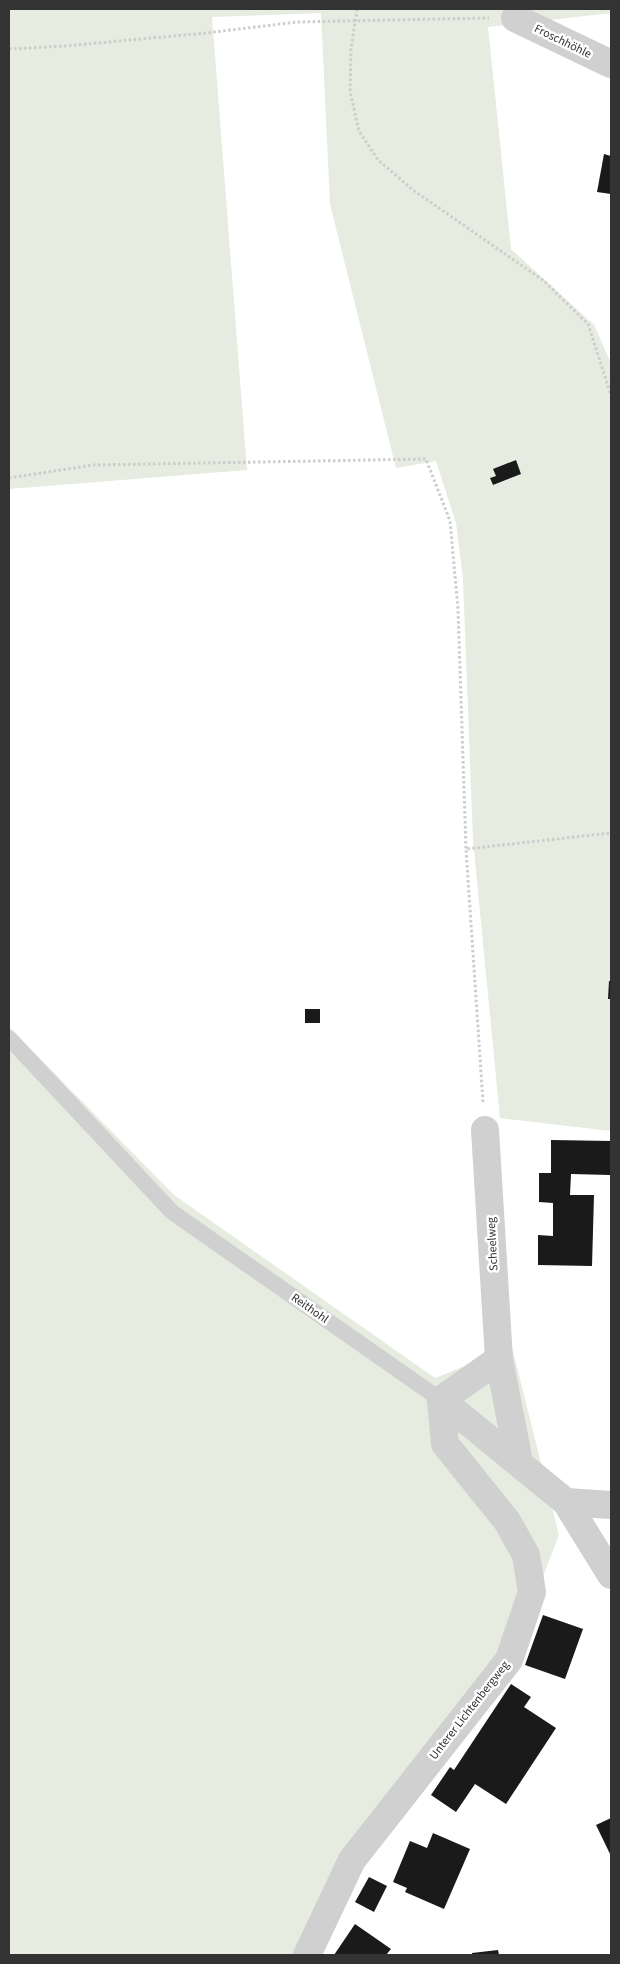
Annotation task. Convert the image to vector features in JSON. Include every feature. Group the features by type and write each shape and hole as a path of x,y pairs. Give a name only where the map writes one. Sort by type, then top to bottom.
{"street":[{"name":"Froschhöhle","path":"515,18 611,64"},
{"name":"Scheelweg","path":"486,1130 499,1359 519,1462"},
{"path":"441,1400 499,1359"},
{"name":"Reithohl","path":"441,1400 566,1502 611,1575"},
{"name":"Unterer Lichtenbergweg","path":"306,1955 352,1860 509,1660 532,1592 526,1555 507,1521 445,1444 441,1400"},
{"path":"566,1502 611,1505"}],"lane":[{"name":"Reithohl","path":"9,1038 172,1212 441,1400"}],"path":[{"path":"357,9 351,50 350,91 359,131 378,160 413,190 544,281 588,324 611,395"},
{"path":"9,49 65,46 206,33 297,22 515,18"},
{"path":"9,478 94,465 426,459 450,521 458,610 466,849 486,1130"},
{"path":"466,849 611,833"}],"shaded area":[{"path":"9,9 611,9 611,13 488,27 511,249 594,325 611,363 611,1131 500,1118 473,840 463,579 456,523 436,461 396,468 330,204 321,13 212,17 247,470 9,489"},
{"path":"9,1027 174,1195 435,1378 512,1347 559,1535 505,1675 359,1860 313,1955 9,1955"}],"building":[{"path":"604,154 611,156 611,194 597,192"},
{"path":"516,460 521,474 493,485 490,478 496,476 493,469"},
{"path":"609,981 611,981 611,999 608,999"},
{"path":"305,1009 320,1009 320,1023 305,1023"},
{"path":"551,1140 611,1141 610,1175 571,1174 570,1195 594,1195 592,1266 538,1265 538,1235 553,1236 553,1203 539,1202 539,1173 551,1173"},
{"path":"543,1615 583,1629 565,1679 525,1665"},
{"path":"511,1684 531,1697 524,1707 556,1728 506,1804 475,1784 456,1812 431,1795 450,1767 454,1770"},
{"path":"611,1818 611,1856 596,1825"},
{"path":"433,1833 470,1849 444,1909 405,1892 407,1888 393,1882 410,1841 427,1848"},
{"path":"369,1877 387,1886 374,1912 355,1902"},
{"path":"355,1924 391,1949 386,1955 334,1955"},
{"path":"498,1950 499,1955 472,1955 472,1953"}]}
